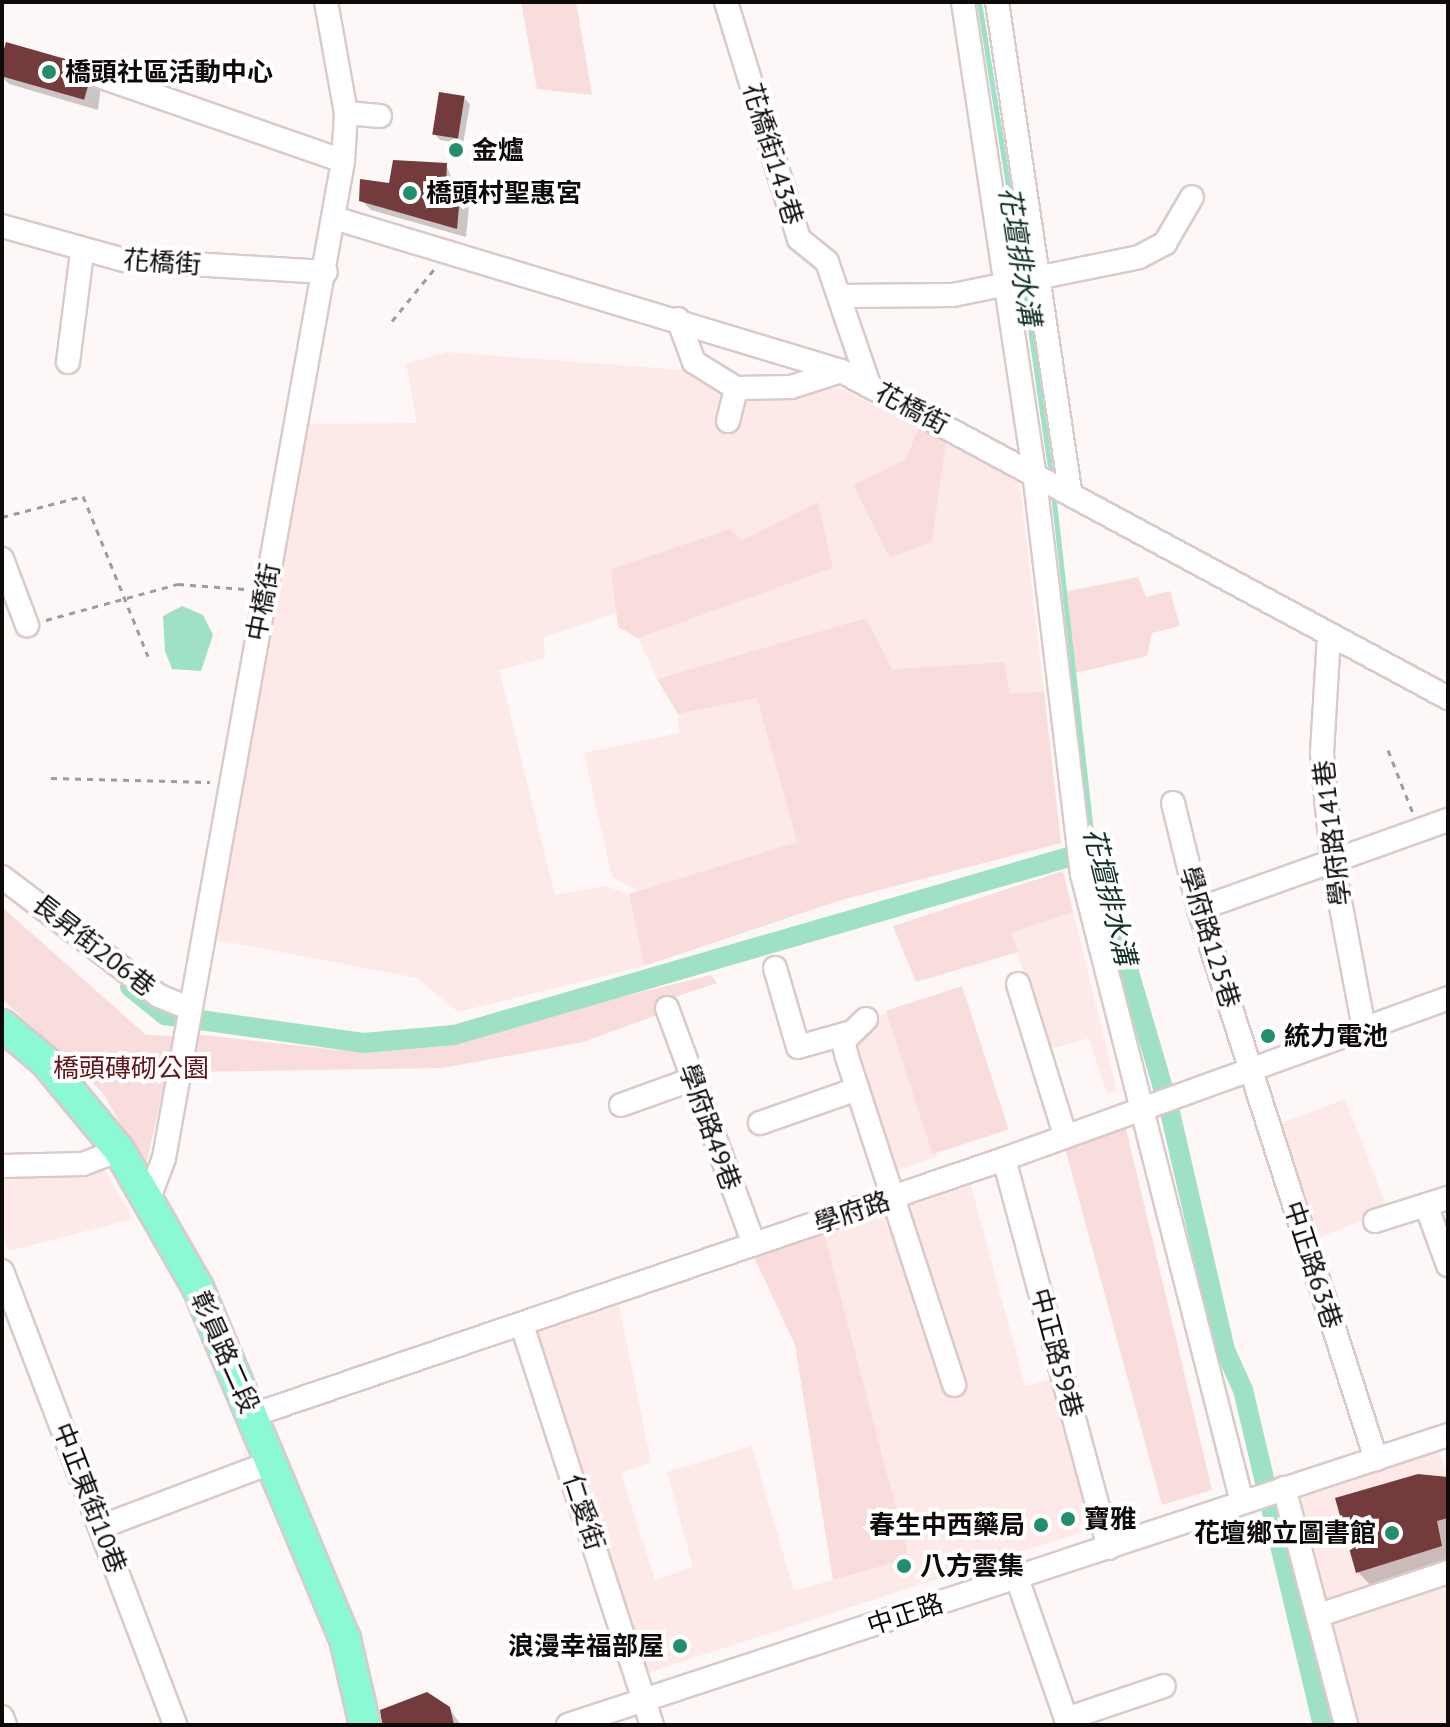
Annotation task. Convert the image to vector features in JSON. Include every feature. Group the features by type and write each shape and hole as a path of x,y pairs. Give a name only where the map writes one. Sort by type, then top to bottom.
{"main road":[{"name":"彰員路二段","path":"2,1025 45,1061 119,1150 198,1288 345,1639 365,1725"}],"street":[{"name":"中橋街","path":"148,1201 164,1158 188,1008 326,272 343,161 346,113 326,2"},
{"name":"花橋街143巷","path":"726,2 799,239 827,262 869,385"},
{"path":"963,2 1034,472 1082,874 1158,1103 1242,1502"},
{"path":"997,2 1070,489"},
{"path":"102,77 343,161"},
{"path":"346,113 380,116"},
{"path":"841,296 1040,283 1139,257 1165,243 1192,197"},
{"name":"花橋街","path":"334,218 678,319 841,371 1070,489 1329,635 1448,698"},
{"name":"花橋街","path":"2,226 82,253 326,272"},
{"path":"68,362 82,253"},
{"path":"678,319 694,362 736,388 791,387 841,371"},
{"path":"728,421 736,388"},
{"path":"2,559 27,625"},
{"name":"學府路141巷","path":"1329,635 1322,754 1332,859 1364,1029"},
{"name":"學府路125巷","path":"1173,803 1199,909 1251,1071"},
{"path":"1199,909 1448,820"},
{"name":"長昇街206巷","path":"2,877 159,996 188,1008"},
{"path":"775,968 798,1047 848,1033"},
{"path":"1018,984 1065,1135"},
{"name":"學府路","path":"253,1415 1004,1159 1448,998"},
{"name":"學府路49巷","path":"667,1008 754,1245"},
{"path":"866,1019 843,1041 954,1385"},
{"name":"中正路63巷","path":"1251,1071 1376,1459"},
{"path":"621,1105 693,1079"},
{"path":"760,1123 857,1089"},
{"path":"2,1166 83,1164 119,1150"},
{"name":"中正路59巷","path":"1004,1159 1109,1548"},
{"path":"1375,1221 1437,1202 1448,1265"},
{"name":"中正東街10巷","path":"2,1271 103,1526 175,1725"},
{"name":"仁愛街","path":"522,1325 652,1725"},
{"path":"1346,1725 1284,1488 1448,1435"},
{"path":"103,1526 272,1462"},
{"name":"中正路","path":"568,1725 1284,1488"},
{"path":"1319,1615 1448,1572"},
{"path":"1017,1578 1066,1719 1164,1686"},
{"path":"2,1717 5,1725"}],"path":[{"path":"392,321 448,252"},
{"path":"2,517 83,496 130,599 148,656"},
{"path":"27,625 178,584 265,591"},
{"path":"1388,750 1420,829"},
{"path":"51,778 229,782"}],"shaded area":[{"path":"446,352 685,370 738,396 841,388 918,428 906,459 932,541 946,442 1012,477 1020,486 1044,692 1009,693 1004,662 892,669 866,618 657,679 638,638 833,568 818,503 742,540 611,569 618,612 544,637 545,658 499,670 555,895 605,886 629,894 644,966 458,1012 417,978 207,938 301,424 417,423 406,364"},
{"path":"182,606 203,615 213,635 201,671 172,669 165,651 163,616"},
{"path":"757,698 797,842 639,891 612,877 584,753 679,733 678,714"},
{"path":"1073,912 1117,1090 1107,1094 1089,1038 1048,1050 1011,933"},
{"path":"887,1013 936,1157 893,1172 844,1028"},
{"path":"1345,1099 1388,1211 1316,1239 1273,1127"},
{"path":"102,1166 133,1219 9,1251 2,1235 2,1179"},
{"path":"969,1178 1025,1386 1073,1374 1113,1522 650,1672 630,1655 529,1341 535,1327 617,1295 651,1462 621,1473 655,1580 693,1567 667,1472 752,1446 794,1591 908,1558 824,1233"},
{"path":"1438,1450 1448,1475 1448,1725 1354,1725 1295,1496"}],"green space":[{"path":"521,2 576,2 592,95 537,89"},
{"path":"918,428 946,442 932,542 890,558 853,485 906,459"},
{"path":"818,502 833,568 638,638 618,627 611,569 730,529 742,540"},
{"path":"1138,577 1146,597 1170,591 1180,626 1152,633 1147,656 1071,674 1064,592"},
{"path":"866,618 892,669 1004,662 1010,693 1044,692 1061,843 841,900 644,966 629,894 797,842 757,698 678,714 657,679"},
{"path":"1063,871 1073,912 1011,933 1018,952 916,982 893,926"},
{"name":"橋頭磚砌公園","path":"2,907 146,1035 175,1036 145,1170 104,1094 2,999"},
{"path":"711,975 717,983 666,1000 668,1011 583,1042 443,1068 187,1072 194,1034 338,1050 415,1047"},
{"path":"962,986 1009,1130 933,1154 886,1011"},
{"path":"1124,1120 1212,1490 1162,1505 1065,1148"},
{"path":"824,1233 909,1558 833,1580 795,1345 753,1255"}],"building":[{"name":"橋頭社區活動中心","path":"6,42 93,67 84,100 2,76"},
{"path":"439,92 465,96 458,139 432,134"},
{"name":"橋頭村聖惠宮","path":"393,160 447,163 446,184 461,184 457,229 359,201 360,179 389,183"},
{"name":"花壇鄉立圖書館","path":"1418,1474 1448,1477 1448,1518 1437,1521 1442,1546 1356,1573 1335,1498"},
{"path":"427,1692 450,1707 454,1725 382,1725 380,1710"}],"waterway":[{"name":"花壇排水溝","path":"979,2 1022,274"},
{"name":"花壇排水溝","path":"1024,287 1051,475"},
{"name":"花壇排水溝","path":"1053,493 1093,850"},
{"path":"130,987 165,1015 363,1043 454,1035 1093,850 1170,1112 1225,1350 1243,1390 1323,1725"}],"place":[{"name":"橋頭社區活動中心","path":"49,72"},
{"name":"金爐","path":"456,150"},
{"name":"橋頭村聖惠宮","path":"410,193"},
{"name":"統力電池","path":"1268,1036"},
{"name":"寶雅","path":"1068,1519"},
{"name":"春生中西藥局","path":"1041,1525"},
{"name":"花壇鄉立圖書館","path":"1392,1533"},
{"name":"八方雲集","path":"904,1566"},
{"name":"浪漫幸福部屋","path":"680,1646"}]}
